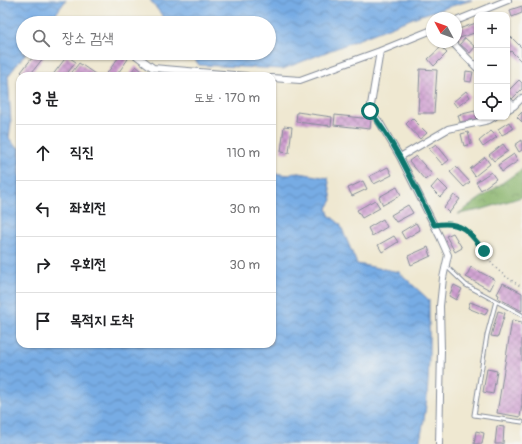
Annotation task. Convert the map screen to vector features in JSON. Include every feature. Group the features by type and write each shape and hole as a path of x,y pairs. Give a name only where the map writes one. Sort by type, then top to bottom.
{"street":[{"path":"462,19 508,0"},
{"path":"276,78 300,80 426,32"},
{"path":"458,48 474,65"},
{"path":"380,51 370,111 380,123 400,157 448,255 443,278 440,306 441,350 439,444"},
{"path":"142,60 153,68 200,72"},
{"path":"510,108 522,98"},
{"path":"510,102 514,106"},
{"path":"400,157 448,129 489,120"}],"lane":[{"path":"446,266 466,285 522,315"},
{"path":"496,301 487,334 474,415 522,422"}],"path":[{"path":"434,225 456,224 464,228 474,237 492,264 502,275 522,287"}],"green space":[{"path":"522,169 522,197 480,210 458,214"}],"water":[{"path":"0,0 66,0 54,16 16,16 16,60 21,60 8,76 11,123 9,138 16,146 16,348 276,348 276,173 290,175 294,172 328,178 332,200 327,208 329,215 340,224 357,264 399,272 429,300 429,354 426,408 419,444 0,444"},
{"path":"150,0 472,0 431,12 426,12 426,14 283,69 199,65 195,60 276,60 276,16 163,16"}],"building":[{"path":"522,6 522,13 512,17 510,10"},
{"path":"474,24 474,33 462,37 462,28"},
{"path":"511,37 522,48 522,62 511,51 510,52"},
{"path":"465,38 474,46 470,53 462,46 462,42"},
{"path":"440,48 442,48 447,53 434,66 428,59"},
{"path":"30,60 42,60 32,72 21,72"},
{"path":"64,60 73,60 76,62 68,72 55,72"},
{"path":"117,60 127,60 119,72 108,72"},
{"path":"79,63 92,72 72,72"},
{"path":"136,66 143,72 131,72"},
{"path":"420,69 437,70 434,113 418,113"},
{"path":"466,71 473,72 471,82 465,81"},
{"path":"519,80 522,83 522,89 512,99 510,97 510,89"},
{"path":"466,91 470,97 457,107 453,102"},
{"path":"474,111 474,120 460,122 458,115"},
{"path":"297,112 332,117 331,126 296,122"},
{"path":"522,112 522,122 517,117"},
{"path":"335,115 371,119 370,129 334,125"},
{"path":"412,118 427,133 420,139 406,124"},
{"path":"509,122 513,129 502,135 498,129"},
{"path":"284,126 292,127 289,153 281,152"},
{"path":"491,131 497,137 483,147 479,141"},
{"path":"468,132 471,144 464,146 461,134"},
{"path":"522,140 522,150 519,152 515,145"},
{"path":"436,144 449,160 443,165 429,149"},
{"path":"503,144 508,151 494,161 489,155"},
{"path":"514,154 518,161 502,172 498,165"},
{"path":"416,156 432,174 425,180 409,161"},
{"path":"485,157 490,164 475,176 470,169"},
{"path":"388,167 392,175 374,184 370,176"},
{"path":"456,167 470,182 464,187 450,172"},
{"path":"491,172 496,179 481,190 476,182"},
{"path":"438,180 448,190 440,197 431,188"},
{"path":"363,181 367,189 352,196 348,188"},
{"path":"397,187 401,195 383,205 379,197"},
{"path":"454,195 460,199 449,213 444,208"},
{"path":"375,200 380,208 362,218 357,210"},
{"path":"408,205 413,213 396,222 391,215"},
{"path":"383,219 387,227 372,236 368,228"},
{"path":"416,223 420,230 405,239 401,232"},
{"path":"453,233 462,248 455,252 446,236"},
{"path":"394,236 398,242 382,252 378,245"},
{"path":"428,247 431,256 411,265 408,256"},
{"path":"471,267 495,280 490,290 466,277"},
{"path":"503,283 522,293 522,311 498,298 499,295 497,294"},
{"path":"454,285 462,289 456,300 449,296"},
{"path":"470,302 488,309 485,315 468,308"},
{"path":"498,311 505,313 498,337 491,336"},
{"path":"512,320 522,322 522,405 520,417 497,413"},
{"path":"487,369 497,371 493,394 483,392"},
{"path":"497,426 504,427 503,444 495,444"},
{"path":"476,431 484,433 482,444 474,444"}],"route":[{"path":"370,111 380,123 400,157 434,225 456,224 464,228 474,237 484,251"}]}
